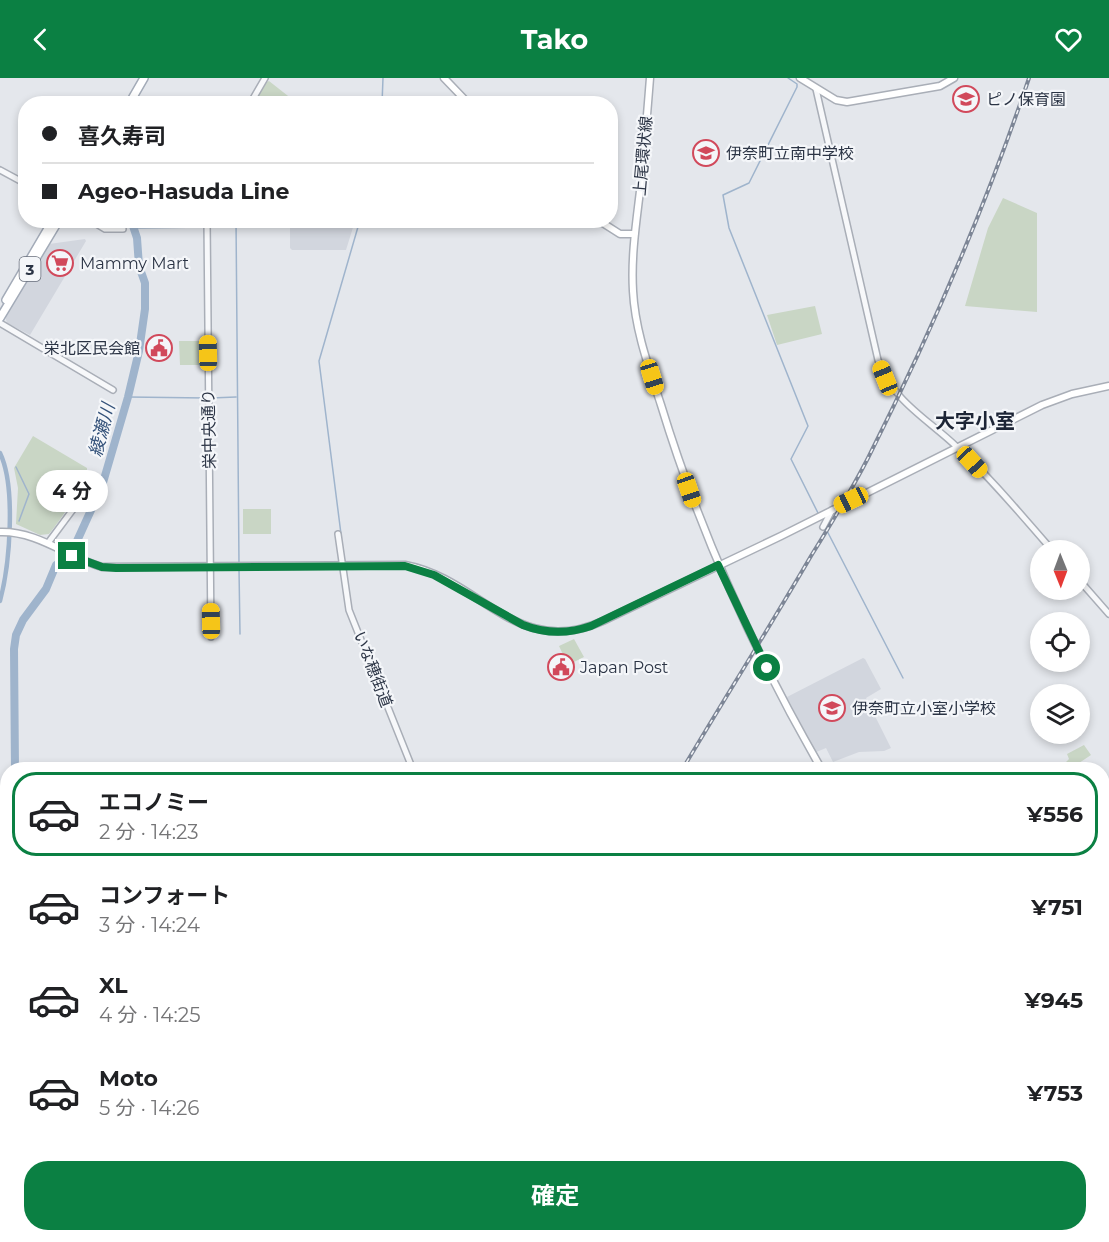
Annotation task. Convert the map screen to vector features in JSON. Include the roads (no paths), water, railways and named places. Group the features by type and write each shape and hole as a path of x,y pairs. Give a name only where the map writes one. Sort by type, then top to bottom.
{"main road":[{"path":"129,96 139,78"},
{"path":"134,96 144,78"},
{"path":"444,78 461,96"},
{"name":"上尾環状線","path":"650,78 635,234 633,291 641,338 668,429 718,565 782,698 818,762"},
{"path":"800,78 836,100 854,102 940,86 954,78"},
{"name":"3","path":"0,310 48,228"},
{"name":"3","path":"0,318 54,228"},
{"path":"611,228 620,234 635,234"},
{"path":"1,532 31,536 72,556 102,567 405,566 420,569 523,625 558,633 575,631 591,626 718,565 1058,398 1109,386"}],"street":[{"path":"255,96 265,78"},
{"path":"816,89 878,360 885,378 900,398 958,447 1044,540"},
{"path":"0,170 18,180"},
{"path":"103,228 123,229"},
{"name":"栄中央通り","path":"207,228 211,637"},
{"path":"0,323 113,390"},
{"path":"48,543 80,500"},
{"path":"823,527 833,509"},
{"name":"いな穂街道","path":"338,534 349,610 410,762"},
{"path":"1090,592 1109,614"}],"waterway":[{"path":"382,96 383,78"},
{"path":"788,78 797,84 797,87 749,183 723,195 729,228 808,426 791,459 819,515"},
{"name":"綾瀬川","path":"15,762 14,649 16,635 23,620 46,589 56,565 69,556 102,486 139,351 145,309 145,283 139,266 137,238 134,228"},
{"path":"236,228 239,564"},
{"path":"341,534 319,361 358,228"},
{"path":"128,397 206,398"},
{"path":"211,398 236,397"},
{"path":"0,453 5,467 10,505 9,547 0,601"},
{"path":"16,467 29,494 19,521"},
{"path":"825,527 903,678"},
{"path":"239,569 240,634"}],"railway":[{"path":"687,762 868,458 955,271 994,175 1029,78"}],"place":[{"name":"ピノ保育園","path":"966,99"},
{"name":"伊奈町立南中学校","path":"706,153"},
{"name":"Mammy Mart","path":"60,263"},
{"name":"栄北区民会館","path":"159,348"},
{"name":"Japan Post","path":"561,667"},
{"name":"伊奈町立小室小学校","path":"832,708"}],"district":[{"name":"大字小室","path":"975,421"}]}
